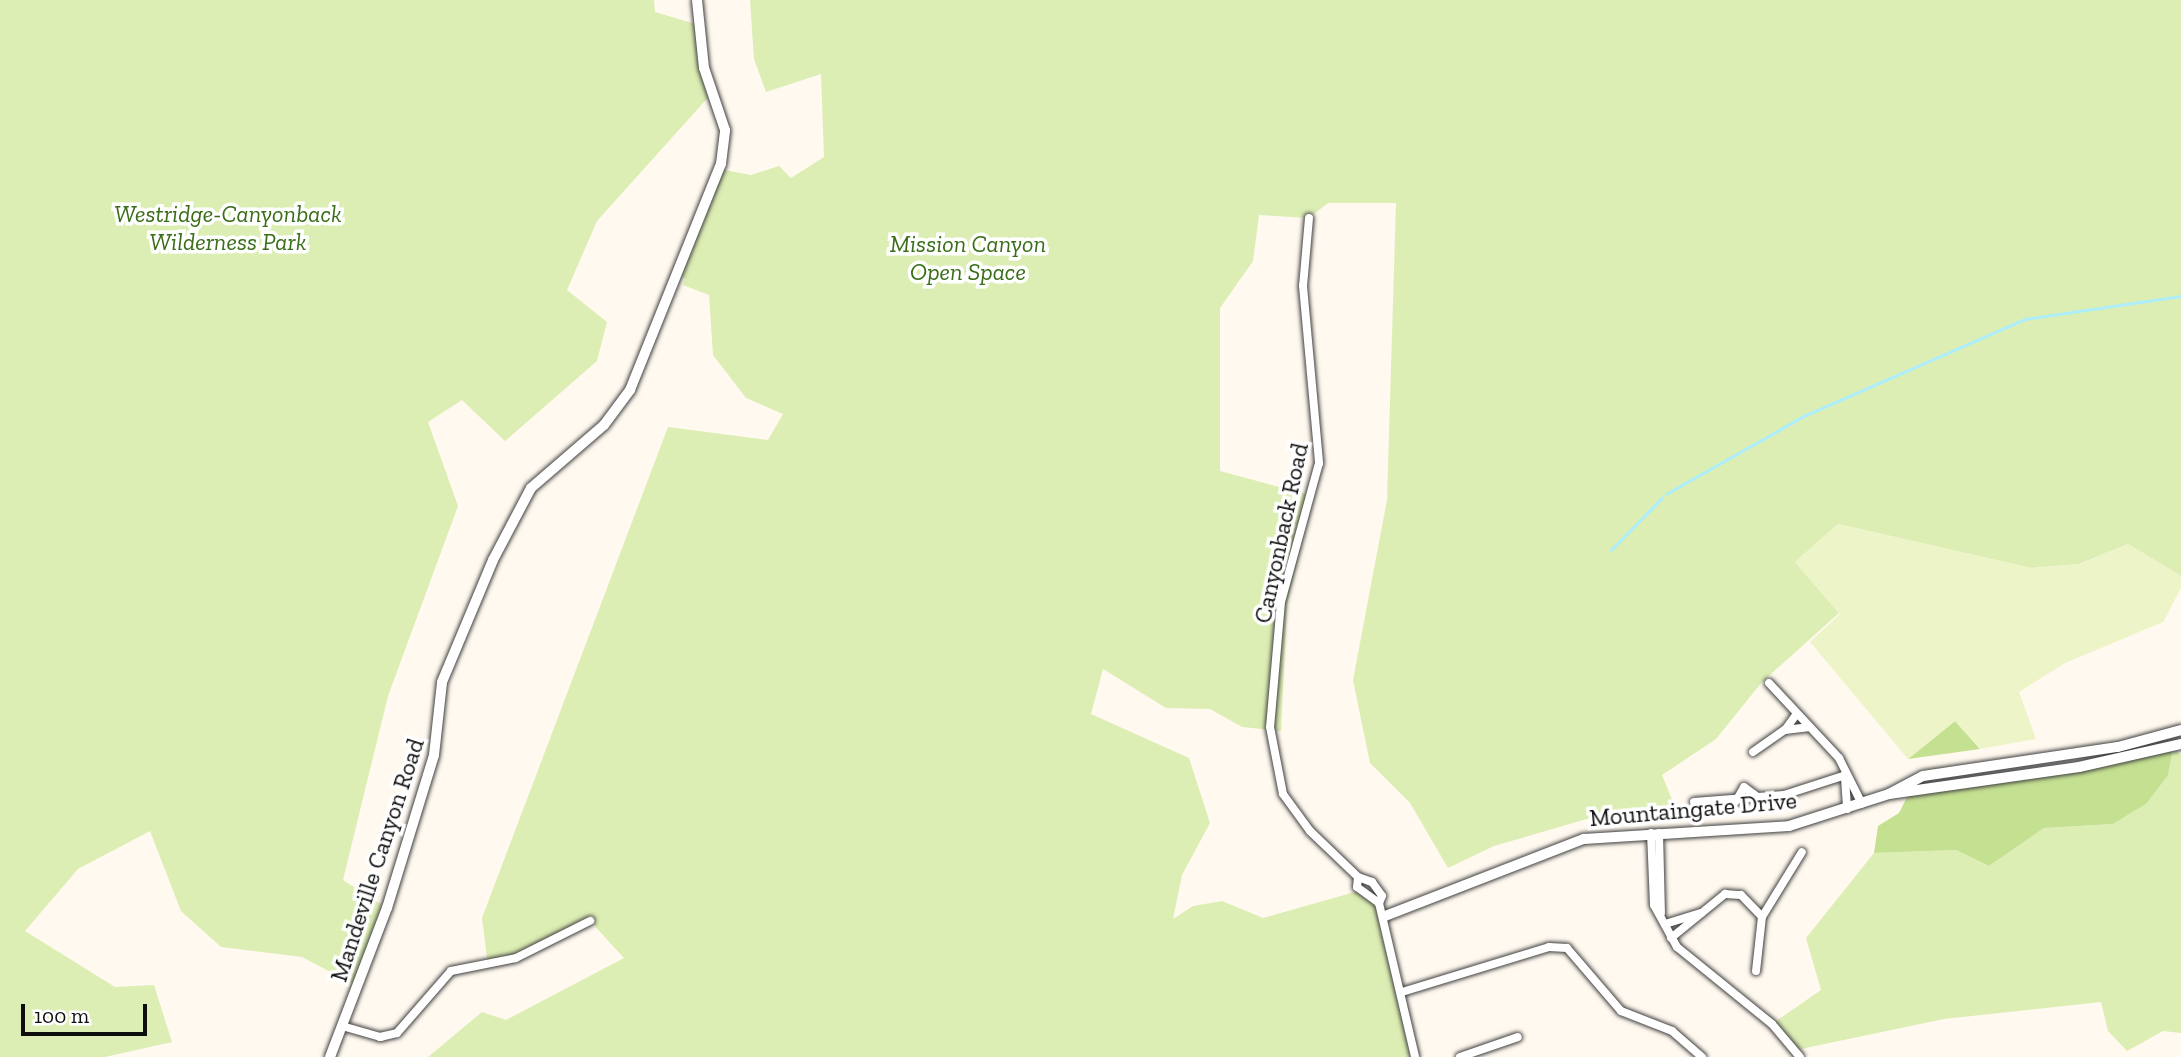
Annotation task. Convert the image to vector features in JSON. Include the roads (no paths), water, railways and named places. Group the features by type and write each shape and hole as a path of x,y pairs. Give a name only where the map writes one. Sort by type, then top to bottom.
{"street":[{"name":"Mandeville Canyon Road","path":"330,1057 435,755 442,682 493,560 531,488 604,425 630,390 721,164 725,130 704,68 697,0"},
{"name":"Canyonback Road","path":"1309,218 1303,286 1319,463 1282,602 1270,727 1283,794 1358,877 1380,897"},
{"path":"1769,684 1839,758 1862,804"},
{"path":"1753,752 1786,730 1796,715"},
{"path":"1786,730 1808,727"},
{"name":"Mountaingate Drive","path":"1385,916 1567,844 1655,833 1789,826 1889,794 1923,776 2104,750 2181,730"},
{"name":"Mountaingate Drive","path":"1889,794 2079,767 2181,744"},
{"path":"1694,802 1759,798 1846,775"},
{"path":"1846,775 1841,784 1847,809"},
{"path":"1736,801 1744,787 1759,798"},
{"path":"1655,833 1662,881 1661,913"},
{"path":"1655,833 1651,881 1671,938 1707,976 1785,1036 1800,1057"},
{"path":"1756,971 1762,917 1802,852"},
{"path":"1358,877 1367,899 1380,897 1415,1057"},
{"path":"1651,881 1662,881"},
{"path":"1671,938 1701,913 1732,893 1762,917"},
{"path":"1665,924 1701,913"},
{"path":"342,1026 380,1037 397,1033 451,971 516,958 590,921"},
{"path":"1402,992 1549,947 1567,948 1621,1011 1672,1031 1702,1057"},
{"path":"1461,1057 1518,1037"}],"waterway":[{"path":"1666,494 1804,416 2025,319 2181,296"},
{"path":"1611,550 1662,498"}],"park label":[{"name":"Westridge-Canyonback Wilderness Park","path":"228,228"},
{"name":"Mission Canyon Open Space","path":"968,258"}]}
